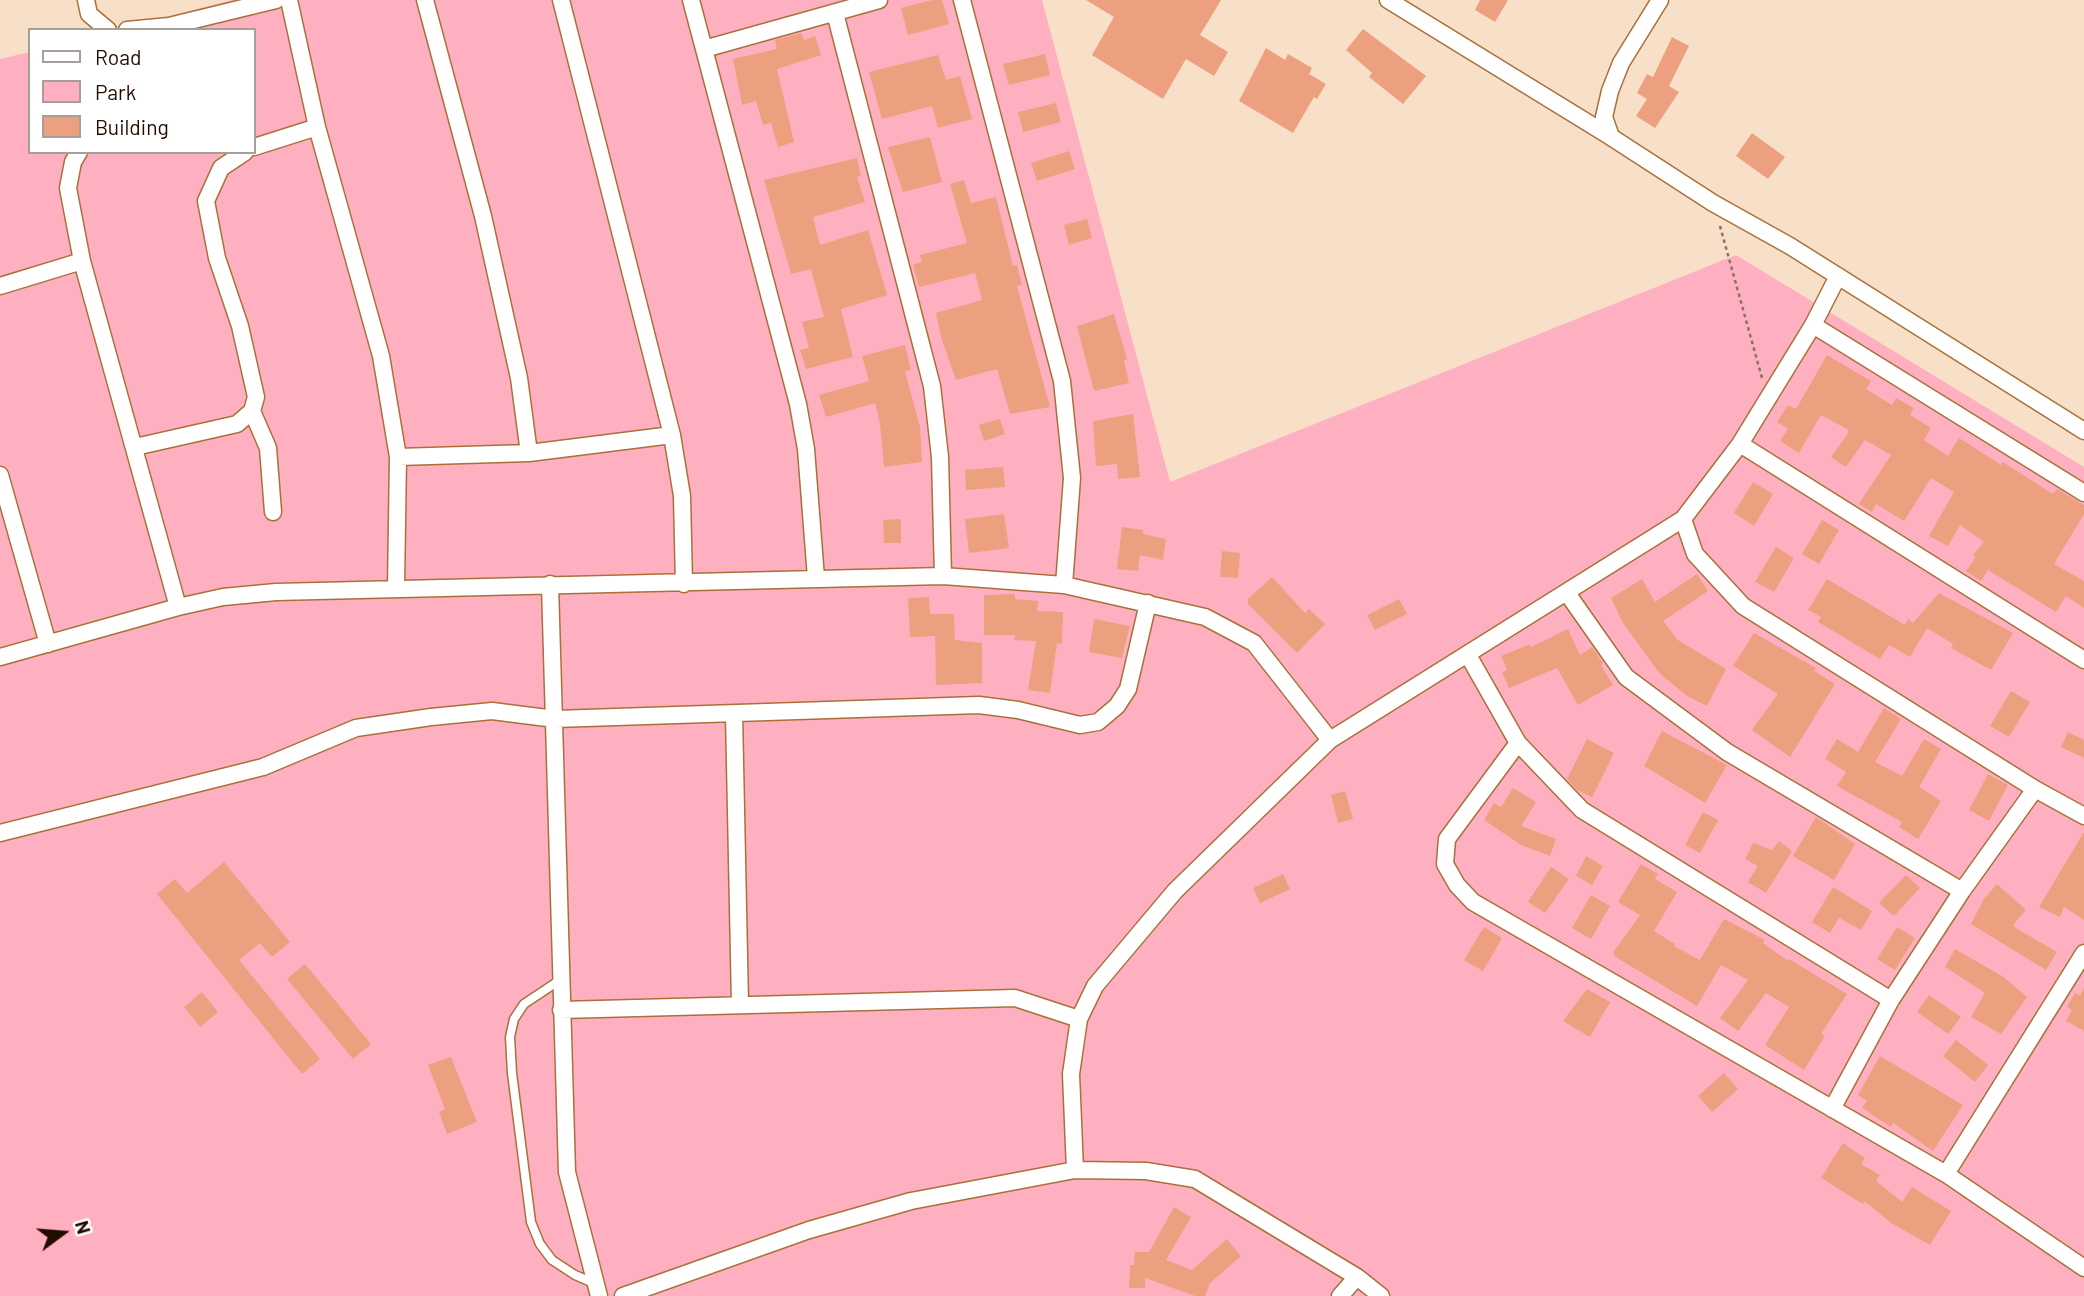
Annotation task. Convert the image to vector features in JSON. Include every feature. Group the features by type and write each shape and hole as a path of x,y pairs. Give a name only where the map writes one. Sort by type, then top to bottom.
{"street":[{"path":"86,0 89,14 106,28"},
{"path":"168,28 276,0"},
{"path":"289,0 317,127 381,356 398,457 396,587"},
{"path":"425,0 483,216 519,378 529,453"},
{"path":"561,0 672,435 682,496 684,584"},
{"path":"691,0 798,404 806,449 816,579"},
{"path":"704,49 880,0"},
{"path":"962,0 1062,381 1072,478 1064,584"},
{"path":"1388,0 1713,202 1838,276 2084,432"},
{"path":"1611,137 1604,117 1610,91 1621,63 1660,0"},
{"path":"835,13 932,386 940,457 943,576"},
{"path":"256,146 317,127"},
{"path":"78,154 73,162 68,188 82,261 178,607"},
{"path":"135,447 237,424 252,411 256,397 240,326 217,258 206,201 221,168 242,154"},
{"path":"0,286 82,261"},
{"path":"1075,1170 1071,1074 1079,1019 1095,986 1175,891 1330,740 1683,519 1740,444 1813,325 1838,276"},
{"path":"1813,325 2084,493"},
{"path":"252,411 268,448 273,512"},
{"path":"398,457 529,453 672,435"},
{"path":"1740,444 2084,660"},
{"path":"0,475 48,644"},
{"path":"1683,519 1695,554 1743,606 2035,789 2084,816"},
{"path":"0,657 223,597 396,587 684,584 943,576 1064,584 1205,617 1254,643 1330,740"},
{"path":"550,584 567,1172 597,1290"},
{"path":"1567,593 1626,677 1727,752 1962,891"},
{"path":"0,833 263,767 356,727 492,711 555,719 979,705 1018,710 1080,725 1098,722 1117,706 1128,689 1148,603"},
{"path":"1468,655 1518,743 1582,810 1891,1000"},
{"path":"734,714 740,1004"},
{"path":"1518,743 1447,839 1445,864 1457,885 1474,902 1946,1174 2084,1268"},
{"path":"1832,1109 1891,1000 1962,891 2035,789"},
{"path":"1946,1174 2083,955"},
{"path":"561,1010 1015,998 1079,1019"},
{"path":"623,1296 809,1230 911,1201 1075,1170 1146,1171 1195,1179 1357,1277 1381,1296"},
{"path":"1340,1296 1357,1277"}],"lane":[{"path":"560,980 523,1004 514,1019 510,1037 512,1073 531,1222 552,1260 597,1290"}],"path":[{"path":"1713,202 1767,399"}],"green space":[{"path":"232,0 1042,0 1170,482 1736,255 2084,467 2084,1296 0,1296 0,59 28,52 28,154 256,154 256,28 124,28"}],"building":[{"path":"942,0 949,24 908,35 901,8"},
{"path":"1086,0 1221,0 1200,35 1228,52 1214,76 1186,59 1163,99 1092,55 1114,17"},
{"path":"1480,0 1508,0 1495,22 1475,10"},
{"path":"1363,29 1426,76 1403,104 1369,77 1372,73 1346,50"},
{"path":"801,33 804,40 815,36 821,55 777,69 794,142 778,147 771,123 763,125 756,101 742,105 733,59 777,49 775,40"},
{"path":"1672,37 1689,46 1669,86 1679,92 1655,128 1636,116 1647,99 1637,93 1647,74 1653,77"},
{"path":"1266,48 1285,60 1288,54 1312,68 1309,74 1326,84 1317,99 1314,97 1293,133 1239,101"},
{"path":"1045,54 1050,75 1009,85 1003,64"},
{"path":"938,55 946,80 960,76 972,119 938,128 932,106 882,119 869,72"},
{"path":"1056,103 1061,122 1023,132 1018,112"},
{"path":"1752,133 1785,157 1768,179 1736,156"},
{"path":"930,137 942,182 903,192 888,147"},
{"path":"1069,151 1075,169 1037,181 1031,163"},
{"path":"857,158 861,176 857,177 865,202 813,217 820,245 868,230 887,295 841,309 853,357 806,369 800,350 809,348 802,322 824,317 811,269 791,274 764,180"},
{"path":"964,180 971,203 996,197 1013,266 1017,265 1022,285 1017,286 1050,407 1010,414 997,369 956,380 936,313 982,300 975,273 919,287 913,265 922,262 920,255 967,243 950,184"},
{"path":"1087,219 1092,238 1069,245 1064,225"},
{"path":"1114,314 1127,359 1124,360 1129,383 1094,391 1077,326"},
{"path":"905,345 911,370 905,371 920,427 922,462 884,467 875,403 826,417 819,395 869,381 862,356"},
{"path":"1827,355 1871,381 1866,389 1892,405 1896,398 1914,408 1910,415 1931,428 1924,440 1948,456 1959,438 2053,494 2057,489 2084,505 2084,514 2054,564 2084,581 2084,608 2066,596 2056,612 1988,570 1981,581 1966,571 1976,557 1973,555 1984,542 1960,525 1948,546 1929,536 1954,492 1931,478 1904,521 1876,504 1872,512 1859,504 1891,455 1865,440 1846,467 1831,457 1849,432 1847,429 1821,415 1799,453 1780,441 1788,429 1777,422 1788,405 1796,409"},
{"path":"1133,414 1140,477 1118,479 1117,464 1096,466 1093,421"},
{"path":"1000,419 1005,434 984,441 979,425"},
{"path":"1003,467 1005,487 966,490 965,470"},
{"path":"1753,482 1773,494 1754,526 1734,513"},
{"path":"1004,514 1009,548 969,553 965,519"},
{"path":"901,519 901,543 884,543 883,520"},
{"path":"1822,520 1839,530 1819,564 1802,554"},
{"path":"1122,527 1143,530 1143,534 1166,539 1163,560 1140,555 1138,571 1117,569"},
{"path":"1776,547 1794,558 1774,592 1755,582"},
{"path":"1222,551 1240,553 1238,578 1220,577"},
{"path":"1697,574 1708,591 1663,621 1678,640 1726,669 1707,706 1687,696 1660,674 1623,623 1611,598 1642,579 1655,602"},
{"path":"1272,577 1305,613 1309,609 1325,624 1297,653 1248,604 1248,599"},
{"path":"1827,579 1905,625 1908,619 1913,623 1939,593 2013,633 1991,670 1951,648 1953,644 1927,628 1910,657 1889,645 1880,659 1818,622 1821,617 1808,610"},
{"path":"1015,594 1015,599 1038,601 1037,611 1063,612 1062,644 1057,643 1050,693 1028,690 1036,641 1014,640 1015,635 984,635 984,595"},
{"path":"929,597 930,614 954,614 955,640 982,643 982,683 936,685 935,636 910,637 908,598"},
{"path":"1399,599 1407,614 1375,630 1367,615"},
{"path":"1094,619 1130,626 1122,658 1089,652"},
{"path":"1568,629 1580,655 1592,647 1613,685 1578,705 1557,668 1509,688 1502,672 1507,670 1501,656 1530,644 1531,647"},
{"path":"1754,633 1816,668 1814,671 1835,684 1790,757 1752,730 1778,694 1733,666"},
{"path":"2011,691 2030,702 2009,737 1990,726"},
{"path":"1884,708 1901,719 1875,762 1902,776 1924,739 1941,749 1919,787 1941,801 1918,839 1899,827 1902,822 1837,786 1846,772 1825,759 1837,739 1858,752"},
{"path":"1662,731 1727,765 1705,803 1644,766"},
{"path":"2068,732 2084,740 2084,758 2061,747"},
{"path":"1587,739 1614,753 1592,797 1577,790 1567,779"},
{"path":"1988,774 2008,785 1989,821 1969,810"},
{"path":"1513,788 1536,802 1521,826 1556,839 1550,856 1521,845 1484,820 1494,803 1501,807"},
{"path":"1345,791 1353,819 1338,823 1331,795"},
{"path":"1703,812 1718,820 1700,853 1685,845"},
{"path":"1816,817 1855,844 1834,880 1793,856"},
{"path":"2084,832 2084,920 2064,907 2060,917 2039,907"},
{"path":"1779,841 1792,851 1766,893 1748,882 1758,866 1745,859 1753,843 1772,850"},
{"path":"1586,856 1603,866 1592,885 1576,876"},
{"path":"224,862 290,942 272,957 260,943 239,960 320,1059 302,1074 157,894 175,879 187,893"},
{"path":"1641,864 1658,874 1655,879 1677,892 1654,931 1675,944 1674,946 1700,960 1724,919 1765,940 1763,943 1788,961 1789,959 1847,994 1821,1034 1825,1036 1804,1070 1765,1045 1789,1007 1766,993 1738,1031 1720,1018 1748,980 1721,965 1697,1006 1614,956 1614,951 1640,915 1618,902"},
{"path":"1551,867 1569,879 1545,913 1528,902"},
{"path":"1283,874 1290,889 1260,903 1253,888"},
{"path":"1906,875 1920,888 1894,916 1879,903"},
{"path":"1997,884 2026,910 2013,925 2057,952 2046,970 1971,924 1984,899"},
{"path":"1833,887 1872,911 1861,930 1839,918 1830,933 1812,922"},
{"path":"1591,895 1610,906 1591,939 1572,928"},
{"path":"1484,927 1502,938 1483,971 1464,960"},
{"path":"1897,927 1915,938 1895,970 1877,959"},
{"path":"1955,949 2002,976 2027,997 2001,1034 1971,1017 1985,993 1945,967"},
{"path":"305,964 371,1044 353,1059 287,979"},
{"path":"2084,988 2084,1031 2066,1021 2072,1010 2067,1007 2075,993 2080,996"},
{"path":"1587,989 1610,1002 1590,1037 1563,1021"},
{"path":"202,992 218,1012 200,1027 184,1007"},
{"path":"1929,995 1961,1017 1948,1034 1917,1012"},
{"path":"1956,1040 1988,1065 1975,1082 1943,1056"},
{"path":"1880,1056 1963,1105 1933,1151 1893,1123 1891,1127 1862,1108 1867,1101 1858,1095"},
{"path":"451,1057 477,1122 447,1134 439,1112 445,1109 428,1065"},
{"path":"1724,1073 1738,1089 1712,1112 1698,1096"},
{"path":"1843,1143 1865,1158 1861,1164 1880,1175 1876,1181 1902,1202 1912,1187 1951,1211 1930,1245 1891,1223 1865,1201 1863,1204 1821,1178"},
{"path":"1174,1207 1191,1217 1166,1260 1192,1270 1227,1239 1241,1256 1210,1283 1205,1296 1195,1296 1145,1278 1145,1288 1129,1288 1130,1265 1134,1265 1135,1252 1149,1252"}]}
